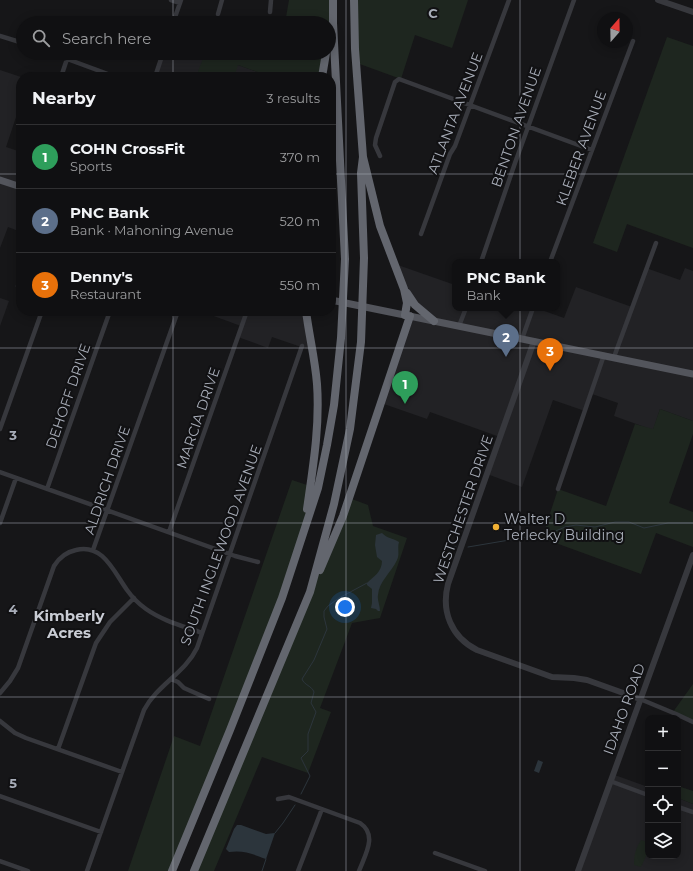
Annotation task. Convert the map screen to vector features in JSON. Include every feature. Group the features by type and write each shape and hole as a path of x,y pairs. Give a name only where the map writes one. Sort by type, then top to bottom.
{"highway":[{"path":"333,0 333,16"},
{"path":"194,871 343,516 407,316 407,303 404,289 377,215 363,157 354,0"},
{"path":"323,72 325,60"},
{"path":"335,60 336,72"},
{"path":"172,871 271,628 318,488 327,446 338,372 343,313 344,236 336,81"},
{"path":"310,592 343,466 355,391 363,298 364,258 361,173 363,157"},
{"path":"404,289 415,305 434,321"},
{"path":"304,531 315,451 318,405 315,368 307,316"}],"main road":[{"path":"0,180 16,185"},
{"path":"336,301 693,374"}],"street":[{"path":"171,0 180,2 175,16"},
{"path":"218,14 222,0"},
{"path":"270,12 271,0"},
{"name":"ATLANTA AVENUE","path":"421,234 450,154 455,146 471,105 509,0"},
{"name":"BENTON AVENUE","path":"482,259 574,0"},
{"path":"658,0 693,12"},
{"path":"0,36 16,41"},
{"name":"KLEBER AVENUE","path":"551,259 629,48"},
{"path":"63,72 67,60"},
{"path":"70,60 102,72"},
{"path":"157,72 161,60"},
{"path":"380,156 375,145 376,138 395,82 399,79 592,150"},
{"path":"614,357 656,243"},
{"path":"459,326 465,311"},
{"path":"522,339 532,311"},
{"path":"0,429 40,316"},
{"name":"DEHOFF DRIVE","path":"47,489 108,316"},
{"name":"ALDRICH DRIVE","path":"0,693 18,668 56,564 62,557 70,552 83,549 94,550 176,316"},
{"name":"MARCIA DRIVE","path":"169,532 245,316"},
{"name":"WESTCHESTER DRIVE","path":"534,341 448,584 446,600 448,617 453,628 460,637 477,650 552,677 587,680 640,700"},
{"name":"SOUTH INGLEWOOD AVENUE","path":"87,871 146,706 155,694 192,658 230,554 302,346"},
{"path":"558,489 604,355"},
{"path":"0,472 230,554 258,562"},
{"path":"0,523 16,478"},
{"path":"94,550 105,558 126,589 146,609 159,617 202,633"},
{"name":"IDAHO ROAD","path":"578,871 693,555"},
{"path":"58,749 96,643 110,622 134,598"},
{"path":"171,679 178,682 184,688 209,699"},
{"path":"640,700 693,722"},
{"path":"0,721 19,735 122,772"},
{"path":"610,781 645,794"},
{"path":"0,796 100,832"},
{"path":"278,800 289,796 360,823 368,831 370,839 359,871"},
{"path":"681,808 693,812"},
{"path":"298,871 322,809"},
{"path":"435,853 485,871"},
{"path":"0,861 28,871"}],"shaded area":[{"path":"289,0 333,0 333,16 286,16"},
{"path":"354,0 468,0 452,48 415,35 401,79 357,63"},
{"path":"667,37 693,46 693,248 627,224 617,252 593,243"},
{"path":"161,60 224,60 257,72 157,72"},
{"path":"202,60 325,60 323,72 257,72 238,65 236,72 198,72"},
{"path":"0,70 16,75 16,117 6,147 16,150 16,230 8,227 0,248"},
{"path":"395,264 452,284 452,311 544,311 564,318 576,287 632,307 646,268 680,280 685,268 693,271 693,421 660,409 653,430 614,416 618,403 592,394 585,411 553,400 522,487 487,474 500,437 430,412 427,419 381,403 410,316 433,321 415,305"},
{"path":"0,298 9,301 0,326"},
{"path":"214,316 307,316 313,351 272,337 268,348 238,337 241,326"},
{"path":"660,409 693,421 693,434 669,503 693,512 693,547 656,533 641,574 542,538 558,489 606,506 635,424 653,429"},
{"path":"292,480 310,486 304,531 292,568 172,871 128,871 174,736 200,746"},
{"path":"349,498 368,505 373,526 407,538 380,618 352,623 320,708 331,712 308,773 262,757 214,871 194,871"},
{"path":"382,533 399,542 398,558 379,590 378,599 380,611 378,611 371,608 372,589 367,585 367,583 377,574 382,565 382,561 377,557 375,545 376,535"},
{"path":"693,684 693,722 673,712"},
{"path":"538,760 543,762 539,773 534,771"},
{"path":"612,774 645,786 645,859 681,859 681,799 693,804 693,871 578,871"},
{"path":"681,787 693,791 693,804 681,799"},
{"path":"237,825 266,834 275,833 266,859 244,852 229,852 226,849"},
{"path":"641,840 645,841 645,858 641,867 634,865 634,858"}],"waterway":[{"path":"468,547 551,533 565,527 576,525 595,527 615,522 629,522 644,528 668,523 693,523"},
{"path":"450,547 456,547"},
{"path":"301,794 310,776 301,758 308,751 308,734 316,712 311,703 314,692 312,688 304,683 302,679 314,660 327,629 324,611 339,598 367,583"},
{"path":"275,833 295,805"},
{"path":"262,871 266,859"}],"place":[{"name":"PNC Bank","path":"506,357"},
{"name":"Denny's","path":"550,371"},
{"name":"COHN CrossFit","path":"405,404"},
{"name":"Walter D Terlecky Building","path":"496,527"}],"district":[{"name":"Kimberly Acres","path":"69,624"}]}
